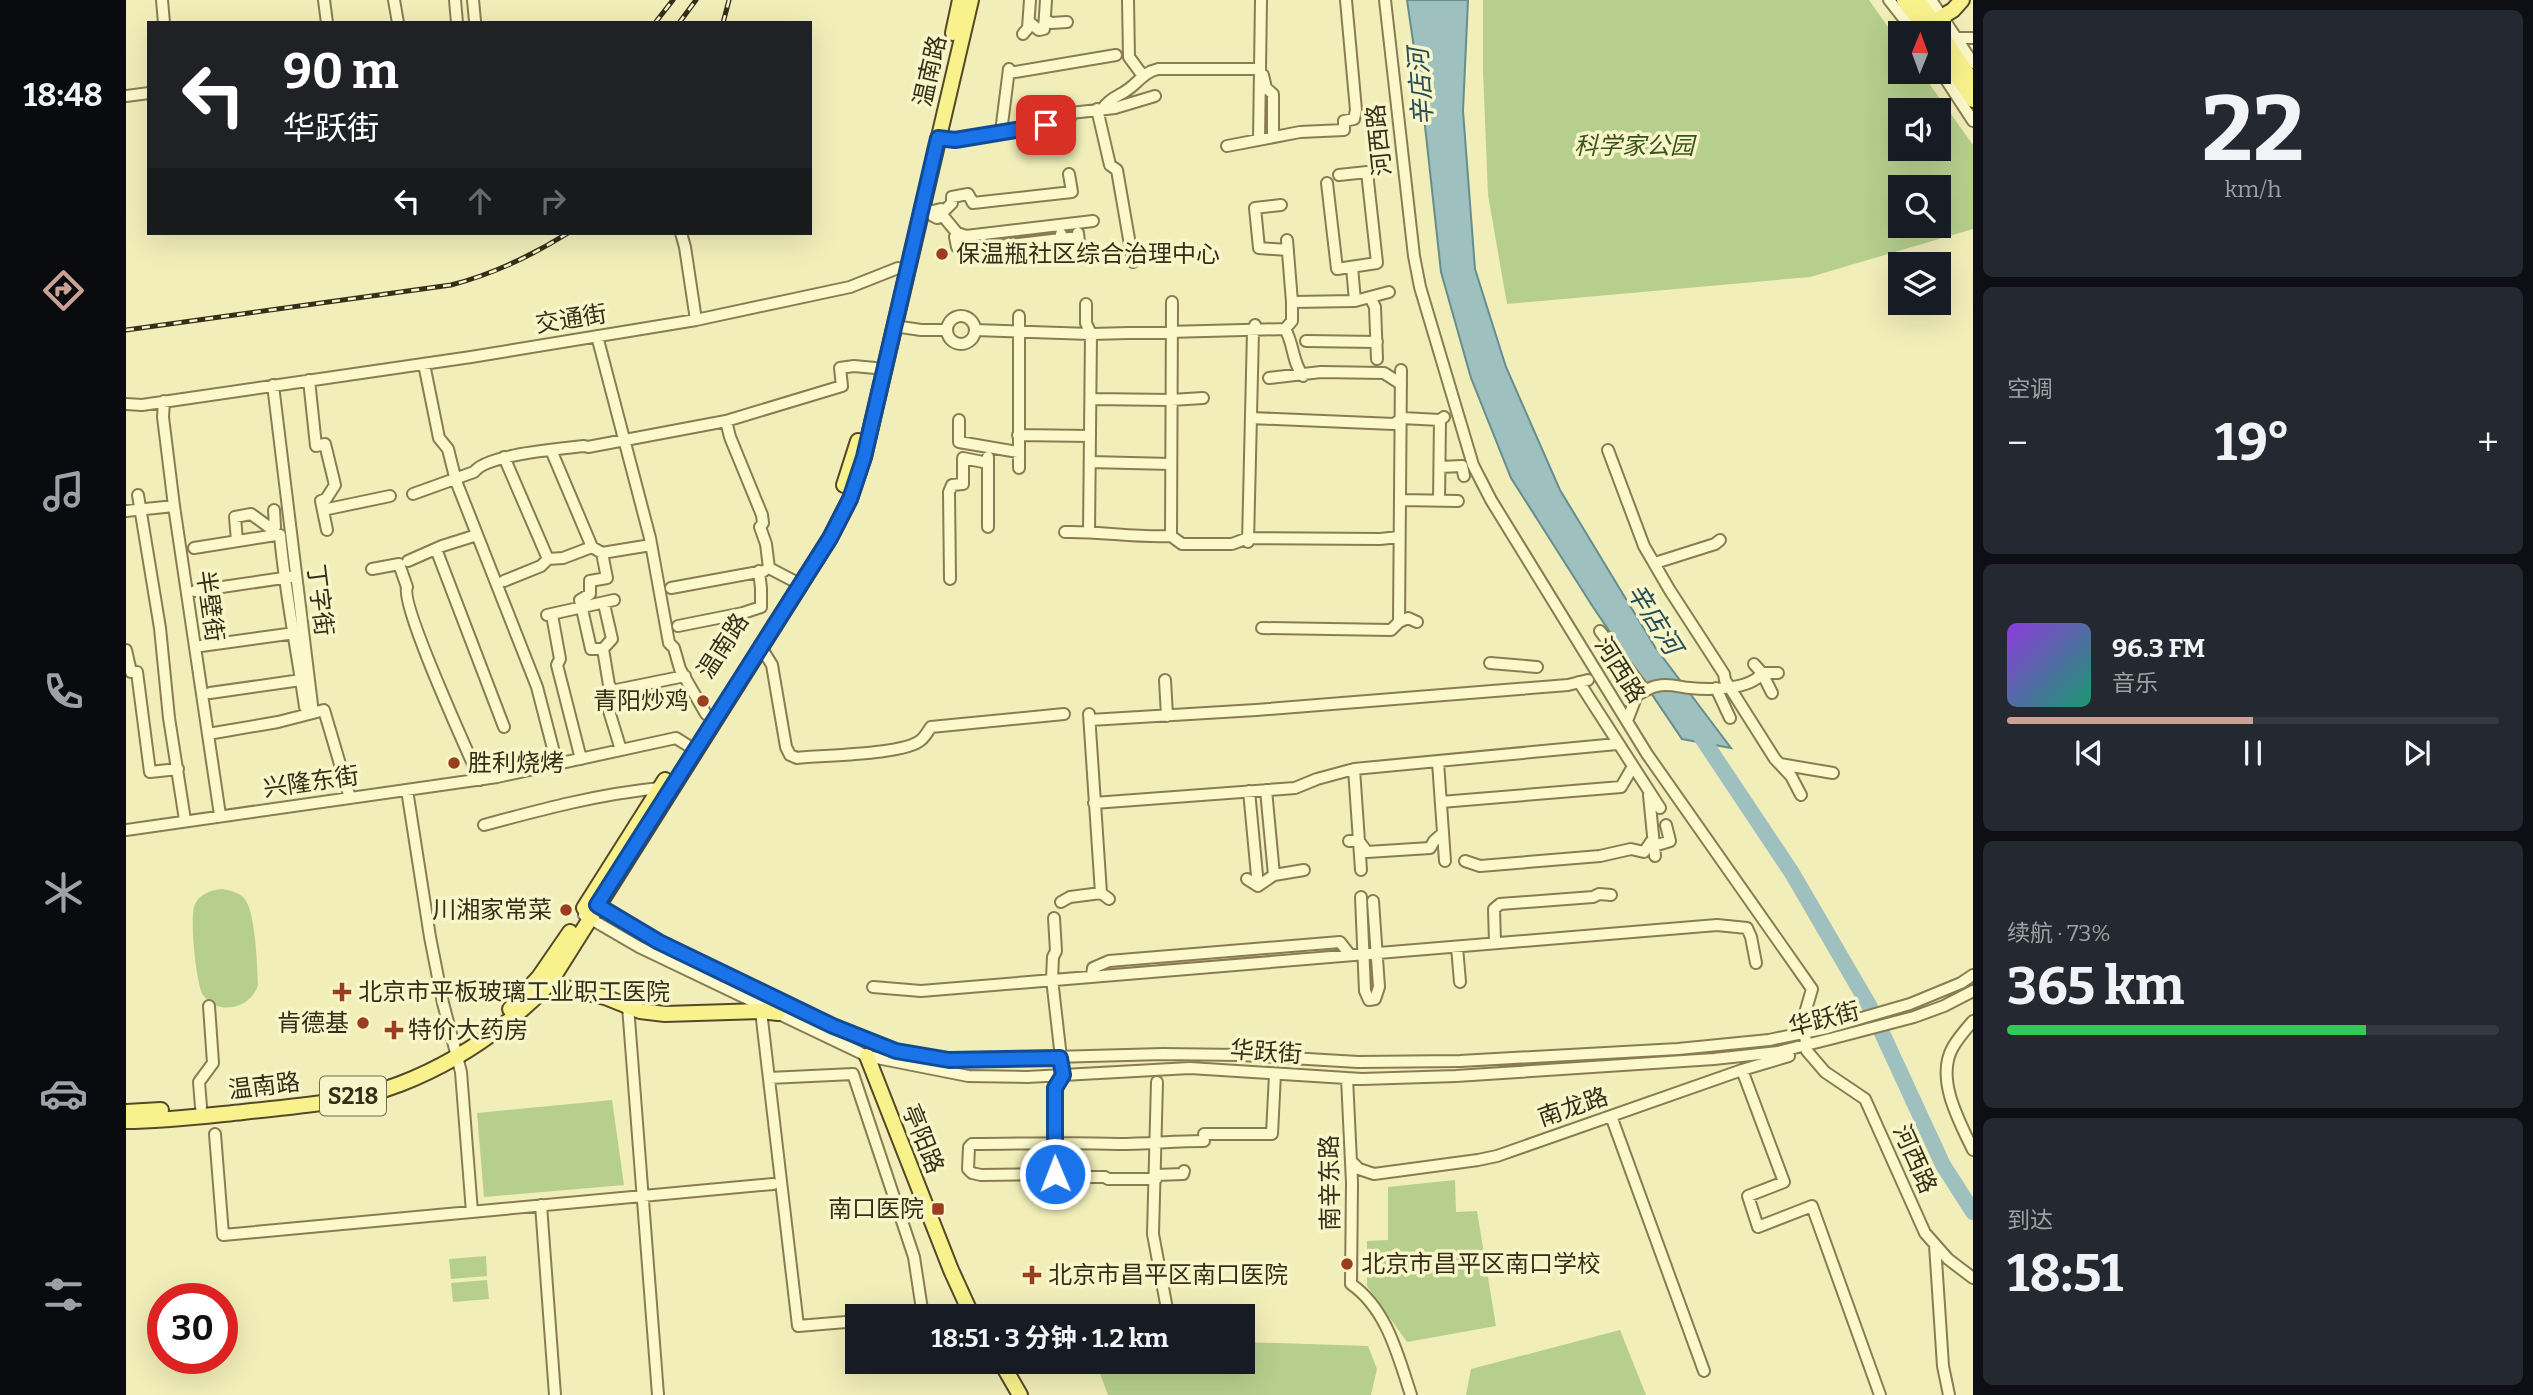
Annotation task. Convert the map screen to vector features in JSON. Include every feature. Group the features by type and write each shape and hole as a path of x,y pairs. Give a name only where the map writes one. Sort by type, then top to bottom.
{"main road":[{"name":"温南路","path":"126,1121 269,1109 351,1097 398,1085 456,1052 544,981 691,747 706,714 822,533 841,495 855,455 902,269 960,0"},
{"name":"温南路","path":"589,909 660,788 761,647 830,538 850,499 864,457 894,326 902,269 935,211 938,138 971,0"},
{"path":"1904,0 1921,21"},
{"path":"1918,0 1924,21"},
{"path":"1935,21 1962,0"},
{"path":"1951,56 1973,82"},
{"path":"1951,66 1973,100"},
{"path":"544,981 605,997 640,1011 665,1014 761,1011 778,1013"},
{"name":"温南路","path":"126,1112 269,1100 356,1086 395,1076 456,1052"},
{"name":"亭阳路","path":"867,1056 967,1304"},
{"path":"1008,1374 1020,1395"}],"street":[{"path":"162,0 164,21"},
{"path":"324,0 327,21"},
{"path":"394,0 398,21"},
{"path":"455,0 457,21"},
{"path":"473,0 475,21"},
{"path":"1023,34 1028,28 1030,0"},
{"path":"1029,22 1039,30 1044,29 1046,0"},
{"path":"1259,140 1261,0"},
{"path":"1227,146 1300,132 1345,130 1344,121 1354,118 1356,110 1346,0"},
{"name":"河西路","path":"1385,0 1414,256 1420,287 1473,465 1491,500 1678,801 1710,841 1740,889 1812,989 1803,1020 1806,1048 1825,1072 1865,1099 1925,1233 1948,1259 1973,1278"},
{"path":"1888,0 1918,21"},
{"path":"1927,21 1931,0"},
{"path":"1141,5 1128,2 1129,57 1134,68 1143,76"},
{"path":"1046,20 1051,23 1067,22"},
{"path":"1951,36 1973,37"},
{"path":"1956,38 1973,63"},
{"path":"1002,132 1009,71 1109,54"},
{"path":"1100,109 1113,96 1128,90 1143,76 1158,69 1260,69"},
{"path":"1260,69 1266,88 1273,94 1273,137"},
{"path":"1949,84 1973,121"},
{"path":"126,96 147,93"},
{"path":"938,138 955,140 1069,121 1071,113 1156,96"},
{"path":"1100,109 1110,165 1117,170 1133,262"},
{"path":"1326,183 1337,269 1377,263 1367,172 1339,175"},
{"path":"1069,174 1072,191 972,203 968,194 952,197 952,203 935,211 961,235 968,250 1078,237 1077,222"},
{"path":"1281,205 1255,208 1259,248 1288,245 1292,321 1285,329"},
{"path":"957,247 955,237 961,235 1093,221"},
{"path":"1060,225 1062,239"},
{"path":"682,235 696,320"},
{"path":"1352,267 1355,301"},
{"name":"交通街","path":"126,404 142,405 424,364 696,320 850,288 902,269"},
{"path":"1292,302 1355,301 1389,292"},
{"path":"1370,297 1375,307 1377,359"},
{"path":"1171,536 1172,302"},
{"path":"1086,304 1086,323 1091,334 1089,531"},
{"path":"958,316 972,321 975,330 969,342 960,345 949,339 946,330 950,321 958,316"},
{"path":"1019,316 1019,468"},
{"path":"894,326 946,330"},
{"path":"1248,542 1254,328"},
{"path":"975,330 1091,334 1285,329"},
{"path":"1285,329 1290,338 1296,366 1303,376"},
{"path":"597,336 651,545 669,643 674,648 680,669 706,714"},
{"path":"1306,341 1377,342"},
{"path":"424,364 439,438 448,449 477,535 537,687 557,764"},
{"path":"413,494 474,472 477,467 505,457 588,447 726,421 842,386 840,368 875,368"},
{"path":"1399,622 1401,370"},
{"path":"1269,378 1321,372 1384,373 1401,384"},
{"path":"309,380 316,446 325,444 335,485 326,499 321,501 327,530"},
{"name":"丁字街","path":"272,385 296,576 309,710"},
{"path":"1091,399 1203,398"},
{"name":"半壁街","path":"164,401 163,417 174,506 220,816"},
{"path":"1251,418 1394,424 1402,418 1443,418 1440,501"},
{"path":"959,420 959,442 1018,452"},
{"path":"678,626 747,617 761,607 766,544 760,527 763,523 762,515 726,421"},
{"path":"1018,435 1090,436"},
{"path":"988,447 988,527"},
{"path":"551,450 607,578 590,581 590,594 580,600 582,608 591,649 603,649 612,639 609,602 582,608 550,615 560,659 557,666 580,759"},
{"path":"1608,450 1644,546 1724,674 1725,680 1780,764 1791,776 1801,795"},
{"path":"505,457 548,559"},
{"path":"950,579 949,492 952,485 963,484 963,458 988,463"},
{"path":"1090,462 1171,464"},
{"path":"1440,467 1462,466 1464,476"},
{"path":"937,490 949,492"},
{"path":"138,495 160,628 164,679 185,820"},
{"path":"323,510 390,496"},
{"path":"1400,500 1458,501"},
{"path":"126,512 174,506"},
{"path":"274,510 275,533"},
{"path":"237,541 234,517 251,514 280,535 301,680 309,710"},
{"path":"1065,532 1171,536 1182,544 1399,537"},
{"path":"194,548 275,533"},
{"path":"408,561 477,535"},
{"path":"1655,563 1715,544 1720,540"},
{"path":"504,581 541,566 548,559 597,550 651,545"},
{"path":"436,550 504,727"},
{"path":"372,569 399,564 415,627 480,780"},
{"path":"671,588 764,570 792,580"},
{"path":"195,591 296,576"},
{"path":"1262,628 1391,630 1408,618 1417,622"},
{"path":"1600,631 1644,691"},
{"path":"201,646 295,633"},
{"path":"761,647 772,664 786,747 790,755 797,758 908,747 921,741 931,727 1064,714"},
{"path":"603,649 609,685 614,692"},
{"path":"126,650 131,672 137,672 150,772 177,769"},
{"path":"1490,663 1537,667"},
{"path":"1754,664 1772,693"},
{"path":"1627,721 1637,695 1656,686 1716,688 1747,685 1760,678 1762,673"},
{"path":"1762,673 1779,673"},
{"path":"621,750 606,701 614,692 685,676"},
{"path":"210,693 301,680"},
{"path":"1165,681 1167,716"},
{"path":"1060,902 1070,897 1105,896 1094,803 1089,717 1167,716 1411,698 1583,681 1617,744 1660,808"},
{"path":"1716,688 1730,718"},
{"path":"208,734 278,722 309,710 324,710 350,798"},
{"name":"兴隆东街","path":"126,830 480,780 677,737 691,747"},
{"path":"1094,803 1295,788 1354,769 1617,744"},
{"path":"1437,762 1445,861"},
{"path":"1780,764 1833,773"},
{"path":"1441,802 1621,787 1632,768"},
{"path":"1354,769 1354,841 1361,870"},
{"path":"484,825 567,802 617,792 660,788"},
{"path":"407,790 430,937 461,1072 472,1212"},
{"path":"1266,790 1274,875"},
{"path":"1249,791 1258,886"},
{"path":"1649,792 1654,847"},
{"path":"1465,861 1480,866 1600,856 1631,849 1644,852 1670,841 1666,825"},
{"path":"1354,841 1367,852 1430,848 1443,833"},
{"path":"1258,886 1274,875 1304,870"},
{"path":"1247,879 1258,886"},
{"path":"1495,943 1494,909 1500,904 1611,895"},
{"path":"1361,897 1365,991 1368,1000 1375,999 1379,987 1373,901"},
{"name":"华跃街","path":"589,909 833,1026 896,1051 949,1060 1176,1054 1358,1062 1460,1061 1691,1048 1769,1040 1827,1028 1910,1004 1961,983 1973,975"},
{"name":"华跃街","path":"589,909 639,947 867,1056 968,1076 1063,1075 1190,1068 1348,1078 1456,1076 1714,1059 1806,1048 1914,1017 1973,991"},
{"path":"1054,918 1056,951 1053,957 1052,979 1063,1075 1055,1088 1055,1174"},
{"path":"873,987 921,991 1717,925 1747,928 1762,952"},
{"path":"1751,937 1756,963"},
{"path":"1457,947 1460,982"},
{"path":"201,1107 199,1082 213,1063 209,1006"},
{"path":"628,1006 659,1395"},
{"path":"761,1011 798,1326 845,1322"},
{"path":"1973,1021 1952,1048 1945,1072 1946,1085 1973,1150"},
{"name":"南龙路","path":"1352,1161 1359,1169 1374,1174 1478,1160 1806,1048"},
{"path":"1742,1070 1784,1182 1748,1196 1758,1227 1812,1206 1880,1395"},
{"path":"769,1078 853,1073 914,1257 921,1304"},
{"path":"1184,1171 1183,1174 1156,1177 1108,1179 1059,1177 1055,1174 981,1175 968,1169 969,1147 972,1144 1156,1143 1163,1140 1272,1134 1275,1074"},
{"name":"南辛东路","path":"1348,1078 1352,1161 1351,1284 1359,1289 1384,1321 1411,1395"},
{"path":"1157,1082 1153,1234 1166,1304"},
{"path":"1611,1116 1704,1371"},
{"path":"215,1134 223,1235 773,1184"},
{"path":"541,1205 555,1395"},
{"path":"1935,1245 1943,1366 1949,1395"}],"green space":[{"name":"科学家公园","path":"1483,0 1869,0 1888,27 1888,84 1930,84 1940,98 1888,98 1888,161 1951,161 1951,114 1973,145 1973,229 1951,235 1951,175 1888,175 1888,238 1942,238 1810,277 1507,304 1488,195"},
{"path":"222,889 243,897 251,913 258,985 249,999 234,1007 225,1008 209,1002 203,995 198,978 193,935 195,904 206,893"},
{"path":"612,1100 624,1185 484,1197 477,1113"},
{"path":"1455,1180 1456,1212 1477,1211 1496,1326 1407,1342 1367,1286 1367,1241 1388,1240 1388,1187"},
{"path":"486,1256 487,1276 451,1279 449,1259"},
{"path":"487,1280 489,1299 453,1302 451,1283"},
{"path":"1620,1330 1646,1395 1466,1395 1471,1369"},
{"path":"1255,1342 1368,1346 1377,1369 1371,1395 1108,1395 1100,1374 1255,1374"}],"water":[{"path":"1407,0 1468,0 1463,111 1475,269 1506,367 1560,490 1655,647 1731,748 1682,739 1593,607 1511,478 1471,378 1441,272 1424,117"}],"waterway":[{"name":"辛店河","path":"1694,726 1792,873 1870,1007 1943,1165 1973,1212"}],"railway":[{"path":"657,21 673,0"},
{"path":"680,21 696,0"},
{"path":"724,21 729,0"},
{"path":"126,330 451,285 512,264 564,235"}],"place":[{"name":"保温瓶社区综合治理中心","path":"942,254"},
{"name":"青阳炒鸡","path":"703,701"},
{"name":"胜利烧烤","path":"454,763"},
{"name":"川湘家常菜","path":"566,910"},
{"name":"北京市平板玻璃工业职工医院","path":"342,992"},
{"name":"肯德基","path":"363,1023"},
{"name":"特价大药房","path":"394,1030"},
{"name":"南口医院","path":"938,1209"},
{"name":"北京市昌平区南口学校","path":"1347,1264"},
{"name":"北京市昌平区南口医院","path":"1032,1275"}],"route":[{"path":"1046,125 955,140 938,138 864,457 850,499 830,538 597,905 659,942 833,1026 896,1051 949,1060 1060,1058 1063,1075 1055,1088 1055,1174"}]}
